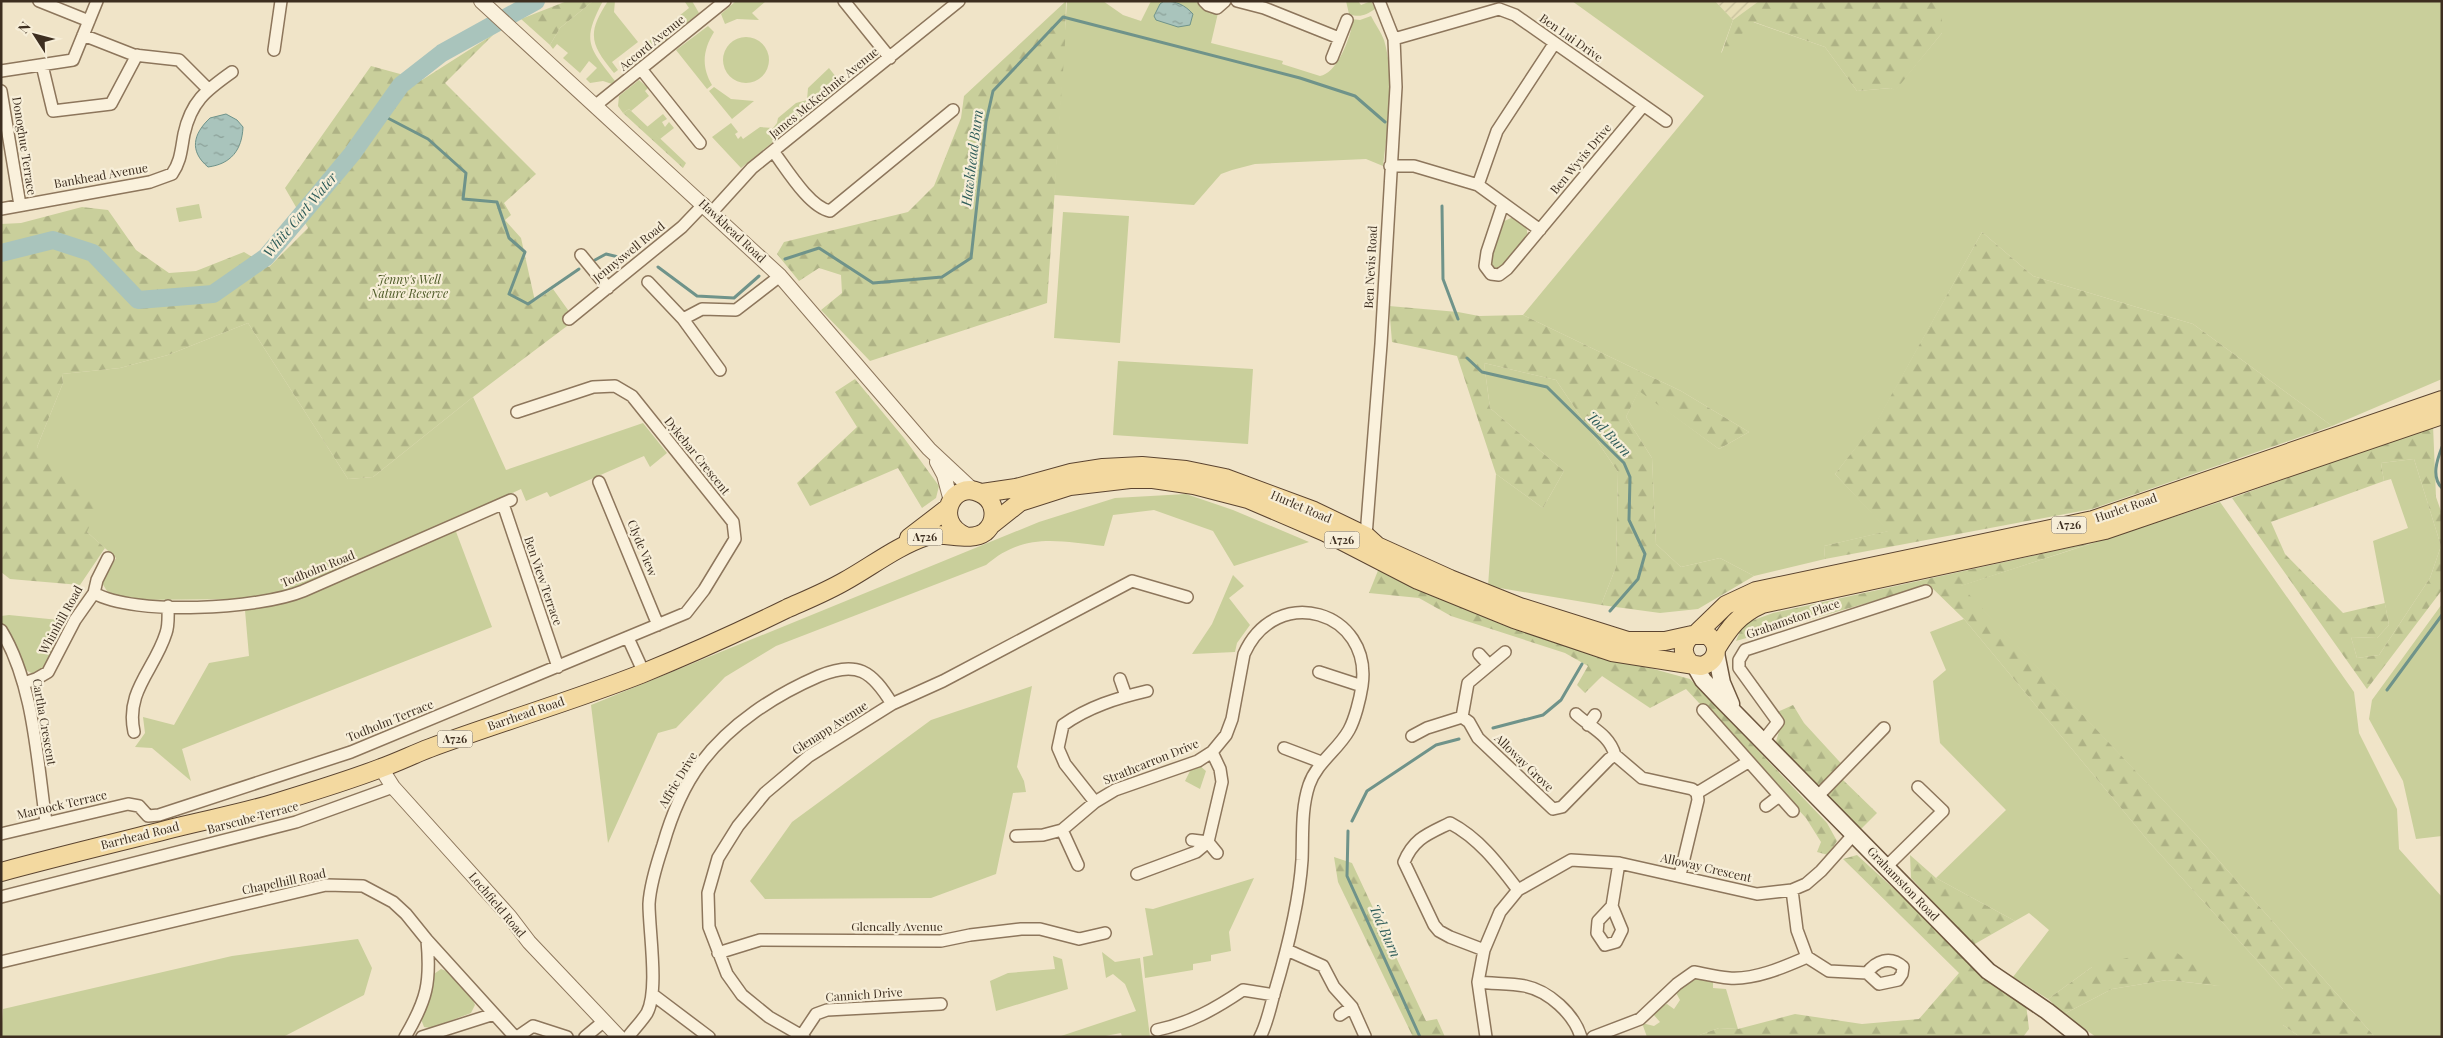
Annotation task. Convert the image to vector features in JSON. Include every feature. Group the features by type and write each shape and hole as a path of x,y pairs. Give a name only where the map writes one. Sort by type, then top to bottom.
{"main road":[{"name":"Hurlet Road","path":"978,492 1016,488 1071,473 1103,468 1142,466 1178,469 1225,478 1251,486 1314,511 1366,536 1377,546 1483,593 1628,641 1665,642 1694,634 1726,605 1756,591 2093,520 2442,400"},
{"name":"Hurlet Road","path":"1716,651 1734,622 1749,610 1762,604 2105,530 2442,415"},
{"name":"Hurlet Road","path":"991,524 1020,502 1070,486 1130,479 1153,479 1194,484 1248,499 1325,532 1434,587 1514,619 1612,652 1693,665"},
{"path":"978,492 991,503 993,518 991,524 980,535 965,536 952,527 948,520 950,504 960,493 978,492"},
{"name":"Barrhead Road","path":"889,554 950,504"},
{"name":"Barrhead Road","path":"1,872 273,804 381,768 428,748 644,673 826,590 889,554 928,536 944,534 965,536"},
{"path":"1694,634 1712,638 1716,651 1706,665 1693,665 1684,654 1684,643 1694,634"},
{"name":"Grahamston Road","path":"1716,651 1722,683 1739,716"},
{"name":"Grahamston Road","path":"1693,665 1711,689 1816,798 1887,866 1988,971 2047,1011 2080,1037"}],"street":[{"path":"39,1 89,21"},
{"path":"1,72 73,60 97,1"},
{"path":"274,50 281,1"},
{"name":"Hawkhead Road","path":"481,1 780,276 929,449 978,492"},
{"name":"Accord Avenue","path":"596,105 725,1"},
{"path":"844,1 890,58"},
{"path":"1204,1 1208,5 1217,8 1225,1"},
{"path":"1237,1 1264,8 1339,38"},
{"name":"Ben Nevis Road","path":"1366,536 1381,344 1396,87 1394,39 1379,1"},
{"name":"James McKechnie Avenue","path":"708,208 752,168 957,2"},
{"name":"Ben Lui Drive","path":"1394,39 1499,9 1515,15 1666,121"},
{"path":"1332,58 1346,20"},
{"path":"83,36 137,55 179,60 208,89"},
{"path":"1478,185 1497,131 1554,44"},
{"path":"42,65 53,111 111,104 137,55"},
{"path":"641,69 700,144"},
{"name":"Bankhead Avenue","path":"1,209 150,182 172,174 181,156 188,120 194,105 208,89 232,72"},
{"name":"Donoghue Terrace","path":"1,91 20,205"},
{"name":"Ben Wyvis Drive","path":"1503,204 1487,252 1485,266 1491,274 1499,275 1507,269 1643,106"},
{"path":"773,151 812,202 823,210 830,211 953,110"},
{"path":"1390,166 1414,166 1478,185 1540,230"},
{"name":"Jennyswell Road","path":"569,319 708,208"},
{"path":"581,255 608,288"},
{"path":"683,319 702,309 736,310 780,276"},
{"path":"648,282 683,319 720,370"},
{"name":"Dykebar Crescent","path":"516,412 593,387 615,386 632,396 733,522 734,539 704,590 686,613 658,625"},
{"name":"Hawkhead Road","path":"929,449 944,475 950,504"},
{"name":"Clyde View","path":"600,482 658,625"},
{"name":"Todholm Road","path":"94,593 119,602 168,606 260,603 290,596 507,502"},
{"name":"Ben View Terrace","path":"507,502 558,667"},
{"name":"Whinhill Road","path":"24,683 48,672 75,620 94,593 97,580 108,558"},
{"name":"Glenapp Avenue","path":"803,1036 769,1017 742,994 727,974 709,928 708,893 718,858 738,826 765,793 809,756 892,704 943,681 1132,581 1188,597"},
{"name":"Grahamston Place","path":"1763,741 1778,722 1739,668 1739,660 1745,650 1926,590"},
{"path":"134,732 131,717 132,703 164,638 168,626 168,606"},
{"name":"Strathcarron Drive","path":"1062,830 1094,802 1115,790 1198,761 1212,752 1226,735 1232,719 1247,646 1258,630 1276,617 1298,612 1320,615 1339,626 1357,644 1361,656 1362,686 1349,730 1321,762 1310,784 1304,806 1302,862 1287,950 1260,1037"},
{"name":"Todholm Terrace","path":"128,804 139,806 148,816 196,804 351,752 658,625"},
{"name":"Cartha Crescent","path":"1,630 16,658 24,683 46,822"},
{"path":"628,638 644,673"},
{"path":"1412,736 1434,725 1462,717 1468,683 1505,652"},
{"path":"1479,654 1489,665"},
{"name":"Affric Drive","path":"628,1037 647,1013 652,994 649,902 657,863 671,817 701,763 732,730 767,704 800,684 834,670 855,668 867,672 881,685 892,704"},
{"path":"1318,672 1362,686"},
{"path":"1120,679 1126,696"},
{"path":"1094,802 1065,764 1058,748 1059,736 1063,725 1085,711 1146,691"},
{"path":"1703,710 1793,811"},
{"path":"1576,714 1588,725 1604,734 1612,745 1615,755 1642,778 1692,789 1697,793 1698,800 1680,875"},
{"path":"1588,725 1595,715"},
{"name":"Alloway Grove","path":"1462,717 1469,722 1478,738 1553,809 1562,807 1615,755"},
{"path":"1816,798 1884,728"},
{"path":"1284,748 1321,762"},
{"path":"1137,874 1196,852 1208,842 1222,782 1220,769 1212,752"},
{"path":"1697,793 1748,762"},
{"name":"Lochfield Road","path":"381,768 393,787 510,917 529,942 619,1037"},
{"name":"Barscube Terrace","path":"1,897 296,822 393,787"},
{"path":"1887,866 1943,812 1918,787"},
{"path":"1766,806 1779,796"},
{"name":"Marnock Terrace","path":"1,834 128,804"},
{"path":"1484,950 1450,937 1434,925 1404,862 1410,847 1430,833 1450,823 1465,831 1495,860 1518,890"},
{"path":"1016,836 1043,835 1062,830 1078,865"},
{"name":"Alloway Crescent","path":"1487,1036 1478,982 1484,950 1500,912 1518,890 1571,860 1619,862 1757,894 1792,890 1806,884 1821,871 1854,834"},
{"path":"1192,840 1208,842 1217,853"},
{"path":"1612,906 1619,862"},
{"name":"Chapelhill Road","path":"1,962 326,885 363,886 393,902 406,914 427,940 516,1037"},
{"path":"1792,890 1798,930 1807,957 1829,971 1867,973"},
{"name":"Glencally Avenue","path":"718,953 760,940 941,942 970,935 1022,929 1040,929 1079,939 1105,933"},
{"path":"405,1037 426,996 430,971 427,940"},
{"path":"1287,950 1323,966 1334,987 1352,1007 1365,1036"},
{"path":"1593,1037 1640,1019 1677,984 1694,972 1730,978 1747,977 1782,968 1807,957"},
{"path":"1478,982 1527,986 1552,999 1578,1026 1580,1037"},
{"path":"1157,1030 1180,1025 1209,1012 1243,990 1274,994"},
{"path":"652,994 710,1037"},
{"name":"Cannich Drive","path":"803,1036 816,1014 827,1010 940,1004"},
{"path":"1340,1015 1352,1007"},
{"path":"422,1037 494,1014"},
{"path":"585,1037 603,1022"},
{"path":"516,1037 533,1026 567,1037"}],"shaded area":[{"path":"1715,1 1759,1 1733,20"}],"green space":[{"path":"567,1 593,1 560,28 550,45 521,19"},
{"path":"593,1 603,1 592,26 591,44 599,60 615,81 612,84 603,81 590,83 586,79 597,68 589,61 580,73 563,58 568,53 557,44 553,49 550,45 560,28"},
{"path":"608,1 615,1 614,12 638,42 612,62 618,70 614,73 600,55 594,39 596,22"},
{"path":"692,1 699,13 680,29 669,24 689,8 685,2"},
{"path":"736,1 766,1 752,13 759,20 737,19 725,24 721,14"},
{"path":"1066,1 1065,43 1047,303 870,361 821,310 842,293 841,275 819,268 799,281 777,254 784,242 908,212 934,186 961,118 964,96"},
{"path":"1067,1 1103,1 1123,15 1141,21 1151,1 1197,1 1207,12 1218,13 1211,43 1283,61 1282,64 1320,76 1331,70 1340,58 1351,30 1351,19 1360,20 1371,16 1384,40 1390,72 1389,119 1383,166 1366,159 1255,164 1221,174 1194,205 1054,195"},
{"path":"1346,1 1358,1 1361,5 1371,1 1375,9 1369,13 1356,16 1349,14"},
{"path":"1572,1 1715,1 1733,20 1721,53 1753,22 1825,47 1857,91 1891,88 1895,90 1942,33 1942,1 2442,1 2442,379 2332,426 2193,324 2033,276 1982,232 1878,420 1835,474 1889,531 1824,546 1825,559 1754,576 1720,558 1681,567 1656,544 1652,458 1626,417 1639,390 1719,449 1749,432 1681,391 1523,315 1704,96"},
{"path":"1759,1 1942,1 1942,33 1895,91 1891,88 1857,91 1825,47 1754,22 1721,55 1733,20"},
{"path":"708,26 714,32 705,58 706,71 712,85 707,89 676,50"},
{"path":"667,27 668,39 651,53 644,45"},
{"name":"Jenny's Well Nature Reserve","path":"494,34 445,83 536,174 504,203 511,215 505,220 521,238 535,301 553,289 568,310 571,323 473,397 373,477 348,479 248,323 168,355 120,368 62,374 63,383 37,447 97,508 87,532 105,548 80,585 10,579 1,572 1,224 21,223 82,207 108,210 136,250 169,273 196,271 244,252 269,267 308,228 285,188 371,66 422,80"},
{"path":"741,37 751,37 765,47 769,60 765,73 759,79 751,83 741,83 727,73 723,65 723,55 733,41"},
{"path":"829,68 843,86 741,168 712,137 731,123 738,132 735,134 738,139 741,136 743,139 760,127 773,128 778,118 796,103 807,100 808,88"},
{"path":"639,80 648,88 645,91 649,96 631,111 629,109 623,113 618,106 619,96"},
{"path":"714,87 731,99 754,101 732,119 709,91"},
{"path":"629,109 686,163 683,168 623,113"},
{"path":"663,114 667,119 662,122 665,127 669,122 674,128 660,139 647,127"},
{"path":"199,204 202,218 179,222 176,208"},
{"path":"1063,212 1129,216 1120,343 1054,338"},
{"path":"1516,218 1526,225 1528,237 1504,267 1497,271 1490,268 1491,257 1502,222"},
{"path":"1982,232 2033,276 2193,324 2332,426 2092,509 1825,559 1824,546 1888,531 1835,474 1878,419"},
{"path":"1389,306 1458,312 1479,316 1523,315 1681,391 1749,432 1719,449 1639,391 1626,417 1652,458 1656,544 1681,567 1720,558 1754,576 1698,609 1660,613 1601,605 1616,567 1618,472 1556,380 1484,363 1490,408 1564,471 1543,508 1496,474 1457,356 1392,342"},
{"path":"248,323 348,479 373,477 473,397 506,470 643,423 667,453 650,467 644,456 550,497 547,492 526,501 521,489 452,521 492,627 182,749 191,781 152,748 135,747 145,733 143,717 174,725 209,663 249,656 244,599 127,600 107,591 102,583 116,558 87,532 37,447 63,383 62,374 120,368 168,355"},
{"path":"1118,361 1253,369 1248,444 1113,435"},
{"path":"1484,363 1556,380 1618,472 1616,567 1601,605 1488,586 1496,474 1543,508 1564,471 1490,408"},
{"path":"855,379 904,438 939,486 936,498 922,508 898,468 810,506 797,483 857,427 835,392"},
{"path":"2433,425 2436,497 2442,514 2442,590 2367,689 2232,498","holes":["2414,459 2441,546 2430,578 2379,655 2357,658 2351,637 2377,638 2389,625 2385,603 2343,613 2285,554 2271,522 2384,481 2381,463"]},
{"path":"2414,459 2441,546 2430,578 2379,655 2357,658 2351,637 2377,638 2389,625 2373,541 2408,528 2391,479 2384,481 2381,463"},
{"path":"1186,494 1233,510 1309,542 1234,566 1213,531 1154,510 1113,515 1104,546 1042,541 1014,547 986,565 776,646 725,677 676,728 658,733 608,843 591,705 1039,522 1115,498"},
{"path":"2220,502 2354,692 2359,733 2397,809 2399,849 2442,897 2442,1037 2375,1037 2197,836 1960,586"},
{"path":"2095,542 1961,586 2197,836 2375,1037 2300,1037 2283,1025 2283,989 2150,843 1964,619 1929,585 1736,641 1743,624 1773,613"},
{"path":"1379,568 1462,608 1577,648 1690,679 1827,823 1837,841 1828,855 1817,852 1821,842 1806,818 1686,689 1650,708 1602,676 1585,693 1577,685 1588,666 1565,653 1451,616 1419,598 1369,593"},
{"path":"1233,575 1244,586 1229,598 1250,625 1237,643 1235,652 1192,654 1212,624"},
{"path":"2442,604 2442,836 2416,839 2403,781 2369,719 2372,700"},
{"path":"9,615 69,621 44,669 33,674 24,669 1,622 1,616"},
{"path":"1964,619 2150,843 2283,989 2283,1025 2300,1037 2096,1037 2064,1014 2112,989 2167,980 2221,986 2092,967 2048,999 2013,977 2049,930 2029,913 2015,921 1936,878 2006,810 1940,743 1933,681 1946,670 1930,632"},
{"path":"1032,686 1017,767 1024,781 1026,792 1013,793 996,874 931,898 765,899 750,881 792,822 931,720"},
{"path":"1793,705 1804,723 1849,772 1842,779 1877,813 1861,829 1775,745 1780,728 1773,714"},
{"path":"1200,766 1206,771 1200,789 1185,781 1191,769"},
{"path":"1857,855 1941,932 2026,1004 2029,1029 2023,1037 1694,1037 1719,1028 1738,1029 1795,1014 1862,1024 1919,1019 1959,973 1843,859"},
{"path":"1910,855 1936,878 2015,921 1973,945 1911,878"},
{"path":"1334,857 1352,863 1426,1021 1437,1019 1445,1037 1413,1037 1338,882"},
{"path":"1254,878 1229,932 1231,951 1211,955 1211,961 1193,964 1193,970 1145,978 1143,957 1153,955 1145,908 1153,909"},
{"path":"358,939 372,968 364,995 283,1037 1,1037 3,1009 232,956"},
{"path":"2169,947 2222,986 2167,980 2112,989 2064,1014 2048,999 2092,967"},
{"path":"1102,952 1115,962 1140,958 1150,1037 1122,1037 1121,1033 1100,1037 1058,1037 1136,1011 1125,984 1113,974 1106,978"},
{"path":"1053,956 1062,959 1068,989 996,1011 990,981 1008,973 1055,969"},
{"path":"441,969 452,974 461,983 470,994 475,1005 471,1013 431,1028 424,1027 421,1019 429,1000 434,974"},
{"path":"1702,975 1713,978 1713,988 1726,989 1738,1029 1719,1028 1694,1037 1647,1037 1642,1023 1654,1026 1660,1022 1653,1014 1663,1005 1667,1004 1674,1009 1680,1000 1675,991 1685,983"}],"water":[{"path":"1164,1 1180,4 1190,11 1193,14 1190,25 1178,27 1156,20 1154,16 1160,4"},
{"path":"226,114 237,120 243,127 238,149 223,163 208,167 198,155 196,149 197,136 210,118"}],"waterway":[{"name":"White Cart Water","path":"1,253 53,240 93,253 138,300 213,294 266,257 352,154 401,85 442,53 536,1"},
{"name":"Hawkhead Burn","path":"785,259 819,248 873,283 942,277 971,258 986,122 993,91 1063,17 1300,78 1355,96 1385,122"},
{"name":"Hawkhead Burn","path":"380,114 428,139 466,173 463,199 497,202 509,238 525,252 509,294 528,304 579,269"},
{"name":"Tod Burn","path":"1442,206 1443,279 1458,319"},
{"name":"Hawkhead Burn","path":"595,260 606,254 627,259"},
{"name":"Hawkhead Burn","path":"658,267 697,296 734,298 759,276"},
{"name":"Tod Burn","path":"1467,358 1482,372 1547,387 1624,463 1630,477 1629,520 1645,554 1638,579 1610,611"},
{"path":"2442,447 2436,474 2442,488"},
{"path":"2387,690 2442,615"},
{"name":"Tod Burn","path":"1493,728 1543,715 1561,700 1582,664"},
{"name":"Tod Burn","path":"1352,821 1367,791 1436,745 1459,739"},
{"name":"Tod Burn","path":"1348,831 1347,876 1420,1037"}]}
